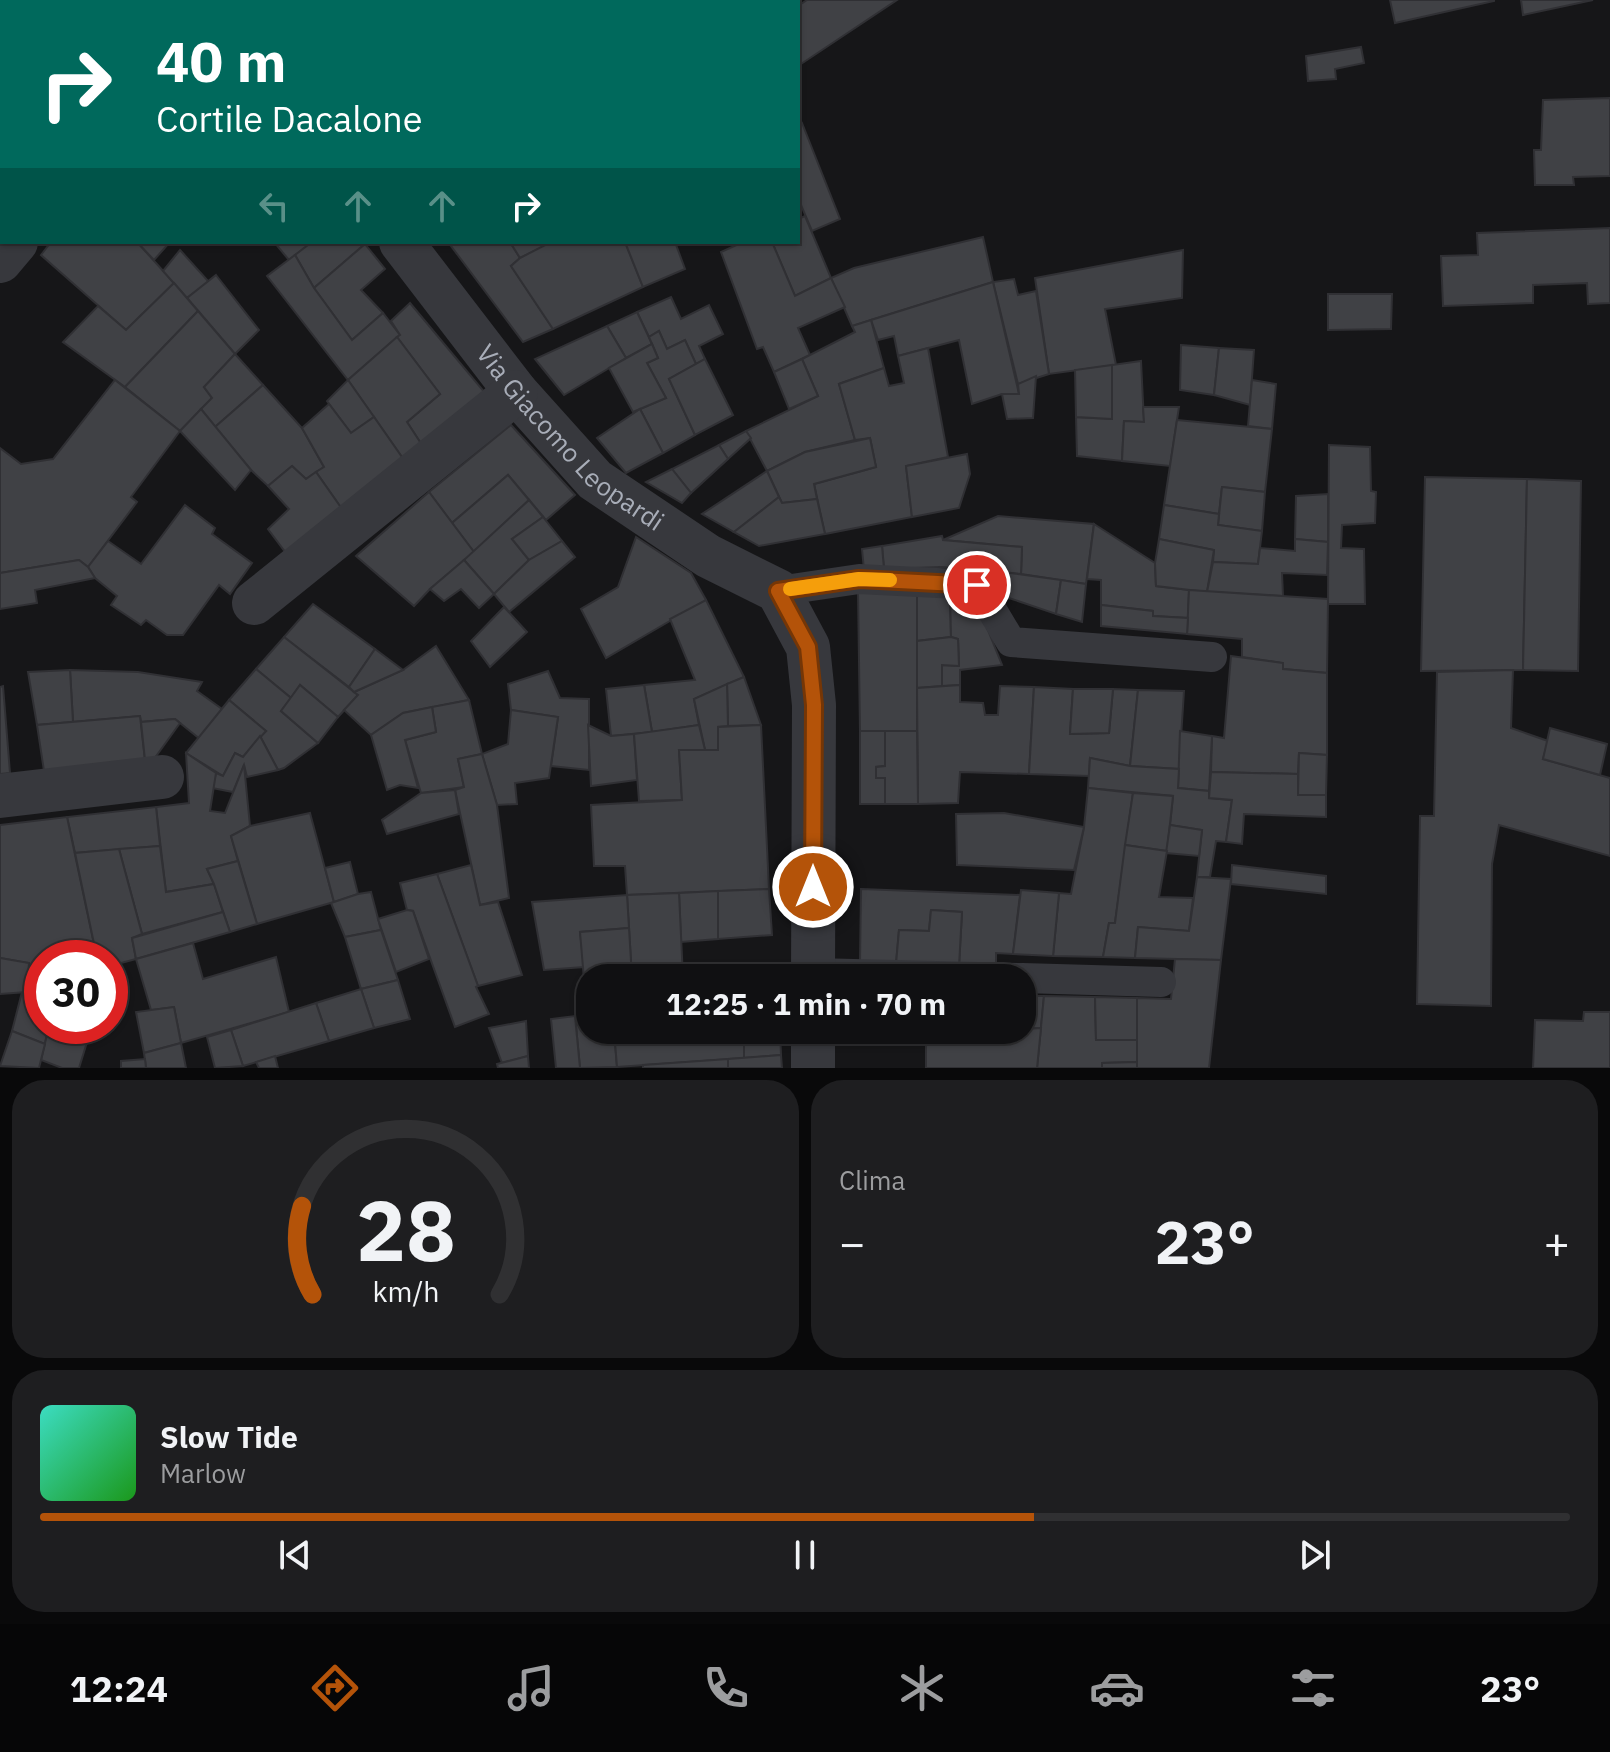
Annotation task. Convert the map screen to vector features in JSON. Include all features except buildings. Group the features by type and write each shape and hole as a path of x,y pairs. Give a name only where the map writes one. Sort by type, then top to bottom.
{"street":[{"path":"0,261 14,244"},
{"name":"Via Giacomo Leopardi","path":"403,244 516,392 595,480 708,556 778,591"},
{"path":"254,603 516,392"},
{"path":"778,591 808,647 814,705 813,964"},
{"path":"0,796 162,777"},
{"path":"813,1044 813,1068"}],"lane":[{"path":"778,591 859,579 977,585 1011,642 1212,657"},
{"path":"1036,978 1161,982"}],"slow traffic":[{"path":"790,589 859,579 890,580"}],"route":[{"path":"813,887 814,705 808,647 778,591 859,579 977,585"}]}
